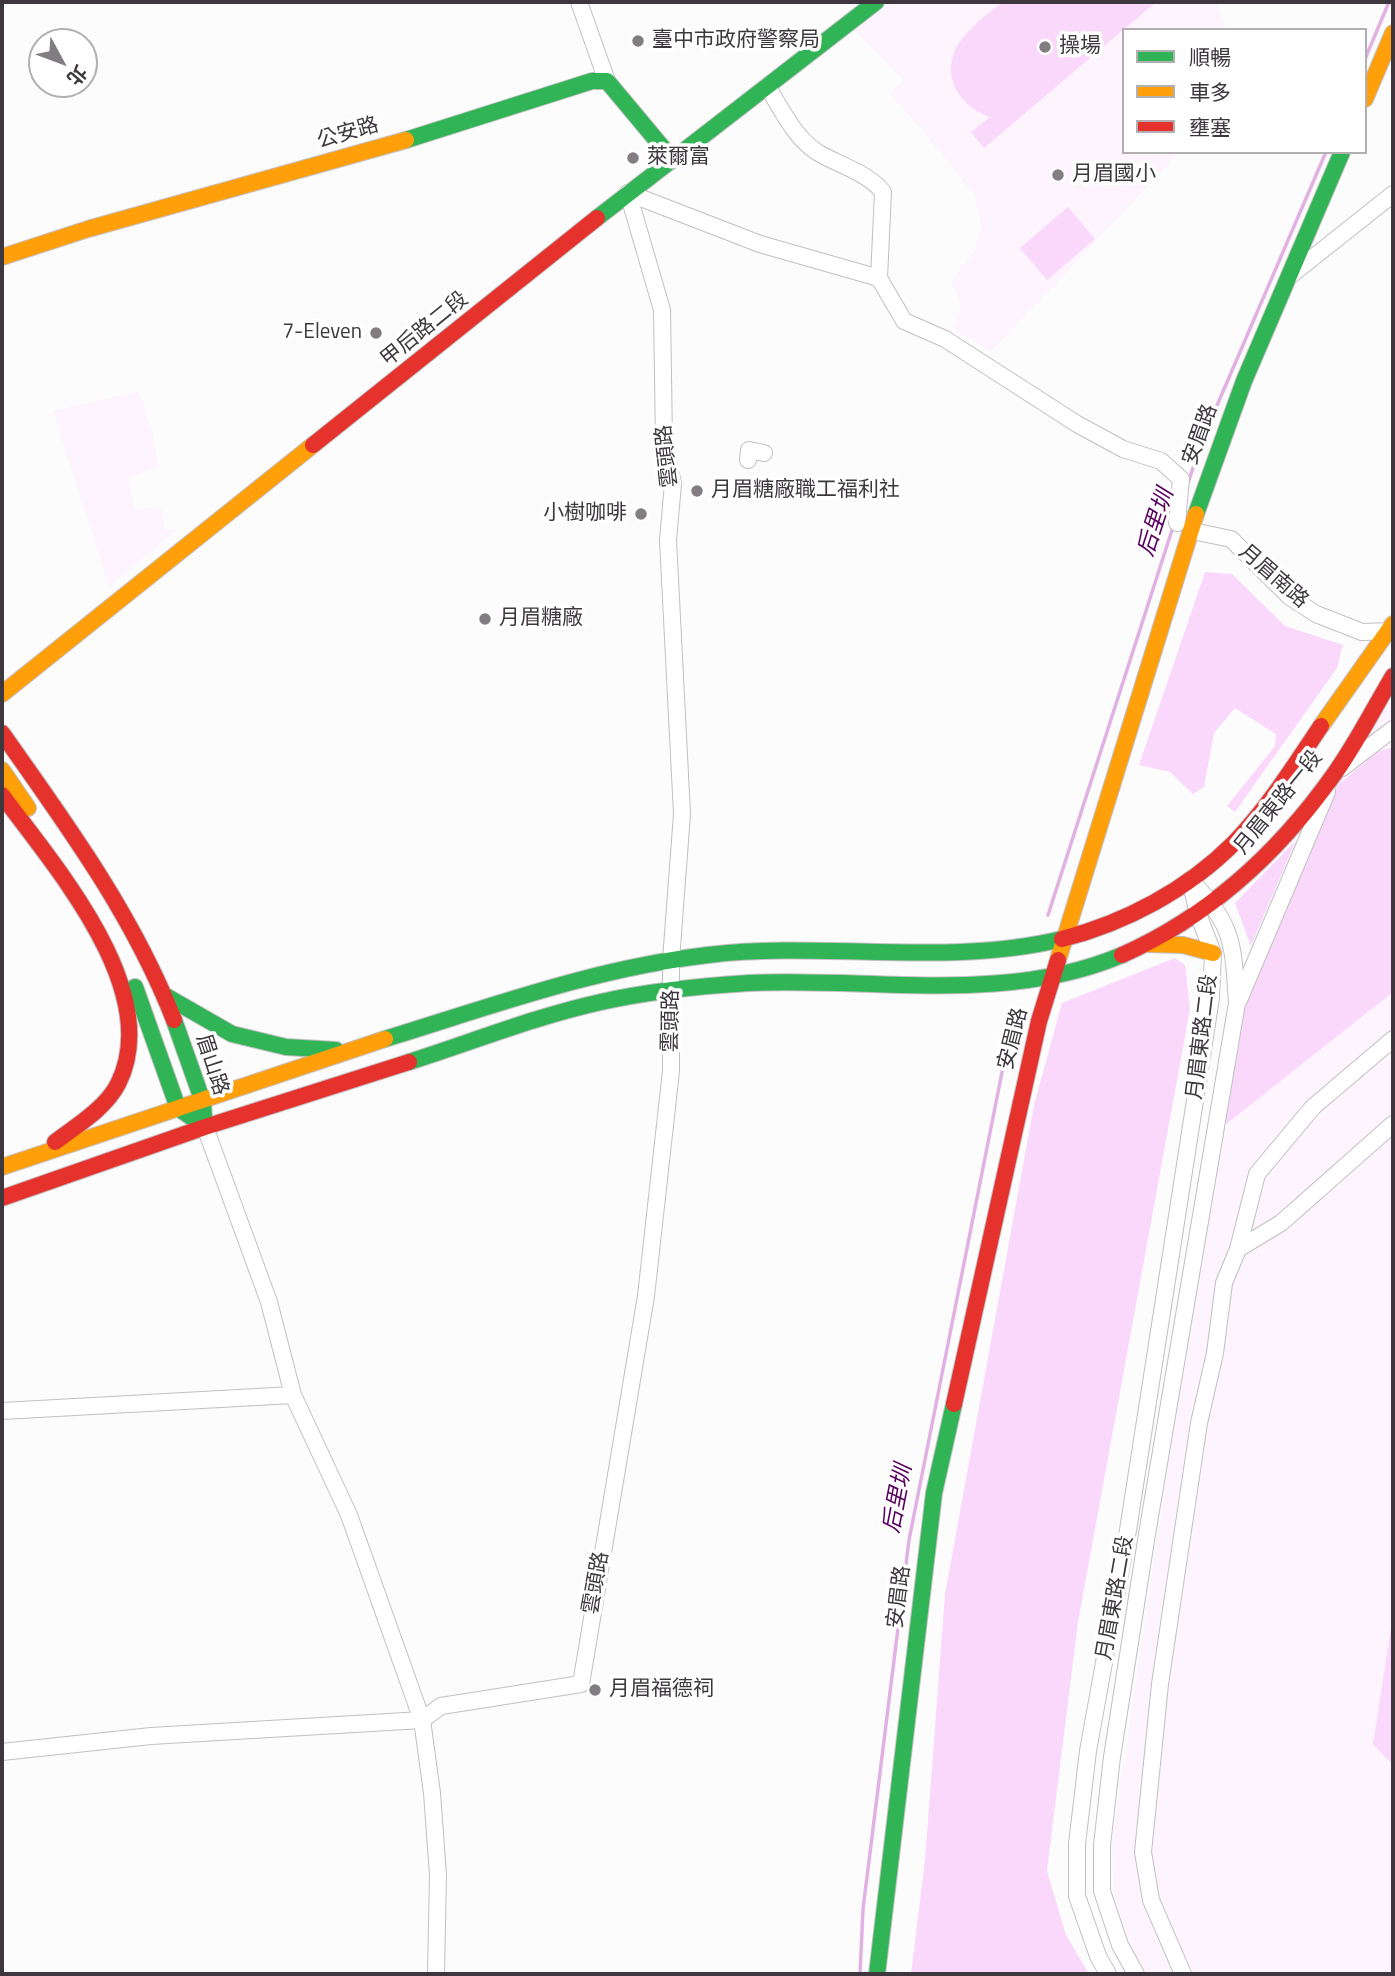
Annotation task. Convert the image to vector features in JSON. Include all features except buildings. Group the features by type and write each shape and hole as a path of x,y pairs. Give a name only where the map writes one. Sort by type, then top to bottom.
{"street":[{"path":"579,2 607,81 673,160"},
{"name":"甲后路二段","path":"2,694 628,193 872,3"},
{"path":"1367,94 1393,33"},
{"name":"公安路","path":"2,257 88,229 420,136 592,81 607,81"},
{"path":"767,86 797,133 815,150 875,182 883,192 879,278 904,321 945,339 1088,430 1123,449 1161,461 1181,479 1177,523"},
{"name":"安眉路","path":"877,1974 934,1493 1039,1021 1205,486 1239,393 1341,154"},
{"path":"628,193 761,244 879,278"},
{"name":"雲頭路","path":"2,1752 151,1736 422,1720 441,1706 581,1684 646,1296 671,1071 671,960 682,814 668,540 673,484 664,440 662,310 628,193"},
{"path":"1287,279 1393,194"},
{"path":"748,460 749,450 764,453"},
{"name":"月眉南路","path":"1193,531 1231,539 1290,597 1315,614 1362,632 1392,628"},
{"name":"月眉東路一段","path":"2,1167 203,1102 349,1050 583,977 709,955 810,951 948,953 1028,947 1105,928 1191,880 1233,844 1267,804 1392,628"},
{"name":"月眉東路一段","path":"2,1198 205,1127 600,1002 673,989 751,983 959,986 1053,976 1095,966 1146,944 1198,914 1256,868 1335,773 1393,677"},
{"path":"1237,1003 1335,773 1393,729"},
{"name":"眉山路","path":"2,733 82,847 124,917 164,995 203,1102 205,1127"},
{"path":"2,770 90,897 134,985 178,1108"},
{"path":"2,796 85,915 112,966 127,1004 131,1026 127,1062 110,1095 41,1153"},
{"name":"月眉東路二段","path":"1136,1974 1120,1945 1102,1891 1102,1845 1112,1757 1147,1534 1237,1003 1233,943 1213,902 1191,880"},
{"name":"月眉東路二段","path":"1108,1974 1098,1956 1077,1896 1077,1844 1088,1751 1128,1530 1211,998 1213,953 1198,914 1191,880"},
{"path":"1146,944 1183,945 1213,953"},
{"path":"164,995 232,1034 286,1047 349,1050"},
{"path":"1183,1974 1151,1900 1143,1852 1160,1684 1199,1423 1211,1377 1224,1283 1238,1250 1257,1174 1313,1107 1393,1039"},
{"name":"眉山路","path":"178,1108 205,1127"},
{"path":"1238,1250 1281,1223 1393,1124"},
{"path":"205,1127 269,1301 293,1395 349,1515 422,1720 432,1793 438,1875 436,1974"},
{"path":"2,1411 293,1395"}],"shaded area":[{"name":"月眉國小","path":"892,2 1217,2 1225,28 1122,28 1122,154 1178,154 991,352 953,328 961,307 951,281 976,249 981,225 976,197 918,125 889,94 903,80 854,30"},
{"path":"1003,2 1156,2 1122,28 1122,31 984,148 971,132 990,117 968,104 954,85 951,74 955,51 966,34"},
{"path":"1068,207 1095,239 1047,280 1020,248"},
{"path":"139,391 153,433 158,466 129,478 134,510 160,506 165,529 177,530 109,587 53,411"},
{"path":"1205,572 1232,574 1285,626 1343,645 1337,668 1235,812 1227,806 1275,746 1276,734 1235,708 1214,733 1204,787 1193,794 1170,772 1139,765"},
{"path":"1393,688 1393,1974 1147,1974 1128,1943 1114,1892 1112,1841 1215,1152 1337,780"},
{"path":"1393,747 1393,992 1221,1128 1243,1007 1337,786 1377,752"},
{"path":"1296,840 1251,946 1235,903"},
{"path":"1175,958 1185,965 1190,1009 1078,1622 1047,1871 1066,1935 1089,1974 911,1974 925,1860 945,1594 1034,1105 1062,1003"},
{"path":"1393,1615 1393,1765 1373,1744"}],"waterway":[{"name":"后里圳","path":"1367,54 1389,2"},
{"name":"后里圳","path":"1188,483 1203,438 1325,154"},
{"name":"后里圳","path":"1048,915 1173,527"},
{"name":"后里圳","path":"860,1974 863,1909 909,1540 1009,1037"}],"traffic: fast":[{"path":"597,218 876,2"},
{"path":"406,140 592,81 607,81 673,160"},
{"path":"1196,514 1244,381 1341,154"},
{"path":"385,1039 545,989 666,961 752,951 974,951 1062,939"},
{"path":"409,1062 553,1014 656,992 749,983 938,986 985,984 1031,980 1077,970 1122,955"},
{"path":"135,987 178,1108 191,1117"},
{"path":"164,995 232,1034 286,1047 336,1050"},
{"path":"174,1020 203,1102 204,1117"},
{"path":"877,1974 934,1493 954,1404"}],"traffic: slow":[{"path":"1367,94 1393,33"},
{"path":"2,257 88,229 406,140"},
{"path":"2,694 313,445"},
{"path":"1058,960 1196,514"},
{"path":"1321,726 1393,624"},
{"path":"2,770 28,808"},
{"path":"1146,944 1183,945 1213,953"},
{"path":"2,1167 385,1039"}],"traffic: jam":[{"path":"313,445 597,218"},
{"path":"1122,955 1185,921 1214,901 1267,855 1314,802 1335,773 1393,676"},
{"path":"1062,939 1109,924 1154,903 1216,860 1258,816 1321,726"},
{"path":"2,733 119,907 158,981 174,1020"},
{"path":"2,795 49,857 97,931 116,970 127,1010 129,1048 118,1084 98,1109 55,1142"},
{"path":"954,1404 1039,1021 1058,960"},
{"path":"2,1198 205,1127 409,1062"}],"place":[{"name":"臺中市政府警察局","path":"638,41"},
{"name":"操場","path":"1045,47"},
{"name":"萊爾富","path":"633,158"},
{"name":"月眉國小","path":"1058,175"},
{"name":"7-Eleven","path":"376,333"},
{"name":"月眉糖廠職工福利社","path":"697,491"},
{"name":"小樹咖啡","path":"641,514"},
{"name":"月眉糖廠","path":"485,619"},
{"name":"月眉福德祠","path":"595,1690"}]}
